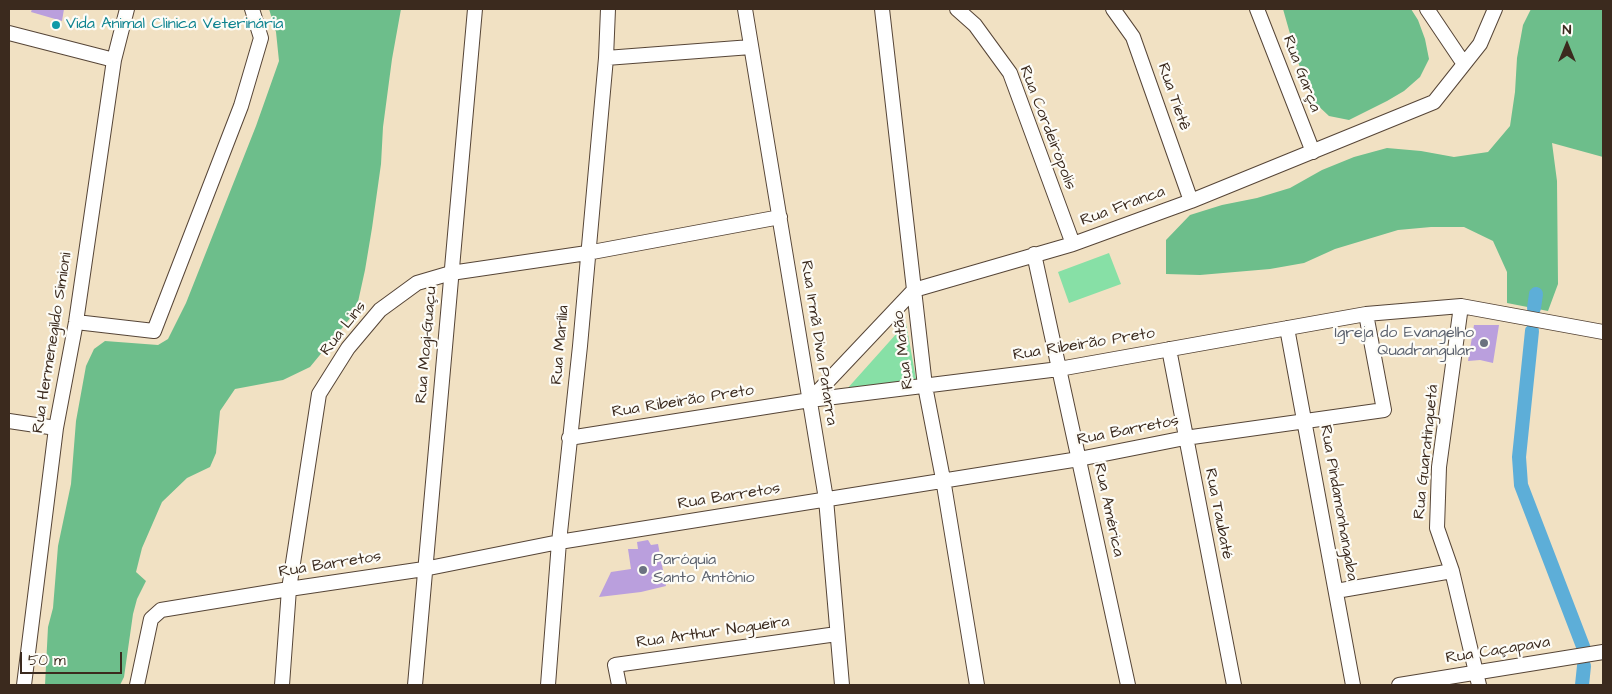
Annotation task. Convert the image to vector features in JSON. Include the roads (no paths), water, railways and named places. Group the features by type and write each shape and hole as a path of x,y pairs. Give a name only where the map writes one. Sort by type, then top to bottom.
{"street":[{"name":"Rua Hermenegildo Simioni","path":"24,685 56,428 76,322 114,60 127,9"},
{"path":"76,322 154,331 242,106 260,38 252,9"},
{"name":"Rua Mogi-Guaçu","path":"414,685 475,9"},
{"name":"Rua Marília","path":"548,685 559,542 580,346 606,58 608,9"},
{"name":"Rua Irmã Diva Patarra","path":"745,9 826,499 842,685"},
{"name":"Rua Matão","path":"882,9 925,386 943,479 977,685"},
{"name":"Rua Cordeirópolis","path":"957,9 975,25 1010,73 1073,244"},
{"name":"Rua Tietê","path":"1113,9 1134,37 1191,202"},
{"name":"Rua Garça","path":"1257,9 1313,152"},
{"path":"1427,9 1464,64"},
{"name":"Rua Franca","path":"810,400 914,290 1073,244 1191,202 1434,102 1480,44 1494,9"},
{"path":"9,32 114,60"},
{"path":"606,58 751,46"},
{"name":"Rua Lins","path":"282,685 290,588 320,394 348,348 380,310 417,283 451,273 587,252 780,217"},
{"name":"Rua América","path":"1034,254 1128,685"},
{"name":"Rua Ribeirão Preto","path":"570,438 810,400 1059,369 1366,314 1461,306 1603,332"},
{"name":"Rua Guaratinguetá","path":"1461,306 1439,468 1437,528 1452,571 1477,679"},
{"name":"Rua Barretos","path":"137,685 151,618 160,610 290,588 424,569 559,542 943,479 1078,459 1186,438 1384,410 1366,314"},
{"name":"Rua Pindamonhangaba","path":"1287,328 1353,685"},
{"name":"Rua Taubaté","path":"1169,349 1234,685"},
{"path":"9,421 56,428"},
{"path":"1336,591 1452,571"},
{"name":"Rua Arthur Nogueira","path":"620,685 615,665 837,634"},
{"name":"Rua Caçapava","path":"1399,685 1477,679 1603,652"}],"waterway":[{"path":"1534,308 1536,294"},
{"path":"1532,331 1519,457 1521,485 1584,649"},
{"path":"1582,685 1584,666"}],"place":[{"name":"Vida Animal Clinica Veterinária","path":"56,25"},
{"name":"Igreja do Evangelho Quadrangular","path":"1484,343"},
{"name":"Paróquia Santo Antônio","path":"643,570"}]}
